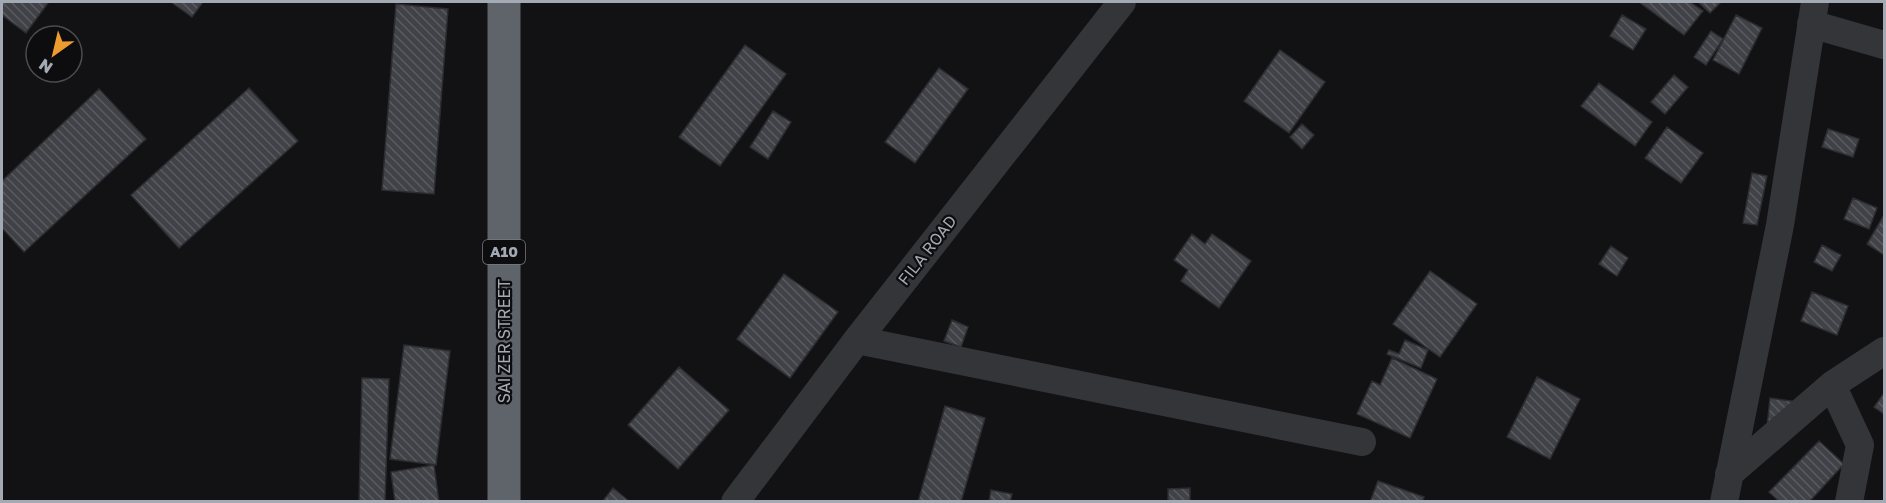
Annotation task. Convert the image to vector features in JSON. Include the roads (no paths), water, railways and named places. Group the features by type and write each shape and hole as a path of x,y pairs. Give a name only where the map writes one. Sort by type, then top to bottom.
{"highway":[{"name":"SAI ZER STREET","path":"504,2 504,501"}],"street":[{"name":"FILA ROAD","path":"735,501 857,340 1122,2"},
{"path":"1726,488 1780,225 1813,13 1884,45"},
{"path":"857,340 1362,442"},
{"path":"1726,488 1832,385 1884,351"},
{"path":"1832,385 1860,445 1850,501"}]}
